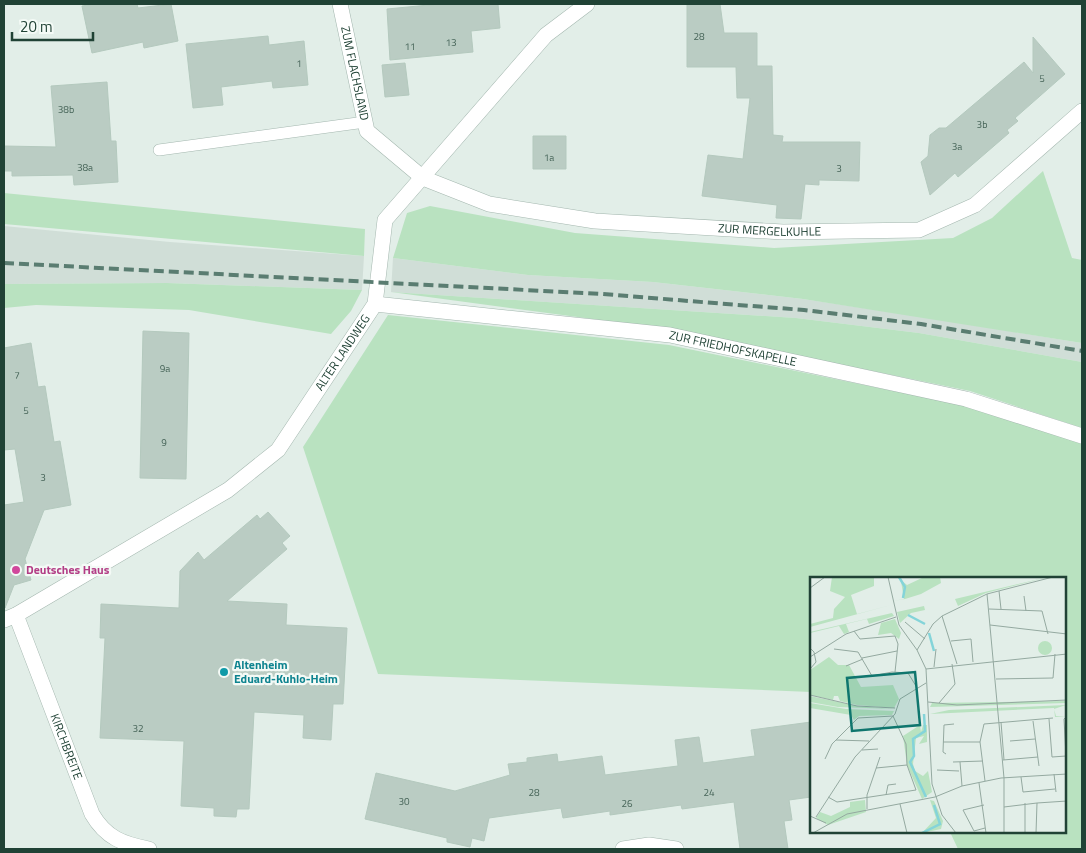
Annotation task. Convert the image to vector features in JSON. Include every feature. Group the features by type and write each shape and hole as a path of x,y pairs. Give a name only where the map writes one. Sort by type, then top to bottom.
{"street":[{"name":"ZUM FLACHSLAND","path":"340,4 367,131 423,178"},
{"name":"ALTER LANDWEG","path":"10,617 228,490 278,450 375,304 385,220 546,35 587,4"},
{"name":"ZUR MERGELKUHLE","path":"423,178 489,204 595,221 783,232 919,230 974,205 1082,111"},
{"name":"ZUR FRIEDHOFSKAPELLE","path":"375,304 670,335 966,399 1082,436"},
{"name":"KIRCHBREITE","path":"10,617 92,814 100,827 113,839 148,849"},
{"path":"623,849 649,845 676,849"}],"lane":[{"path":"159,150 366,122"}],"shaded area":[{"path":"4,226 170,242 364,256 362,290 167,283 4,284"},
{"path":"393,258 528,275 653,282 803,299 929,318 1082,343 1082,362 919,333 796,318 391,292"}],"green space":[{"path":"1043,171 1072,258 1082,260 1082,343 803,299 653,282 528,275 393,258 407,213 430,206 575,233 774,248 953,238 992,218"},
{"path":"4,193 365,229 364,256 4,224"},
{"path":"167,283 362,290 351,311 331,334 189,310 36,305 4,308 4,284"},
{"path":"391,292 796,318 919,333 1082,362 1082,428 970,391 668,329"},
{"path":"388,315 669,345 966,406 1082,443 1082,849 958,849 950,833 1066,833 1066,577 810,577 810,692 378,674 303,447"}],"building":[{"path":"94,4 137,4 138,8 171,4 178,41 144,48 143,42 92,53 82,6"},
{"path":"439,4 498,4 500,28 471,31 473,52 390,60 387,9"},
{"path":"687,4 720,4 724,33 757,33 757,66 772,66 773,135 783,136 782,142 860,142 859,181 819,180 819,185 805,184 801,219 776,218 777,205 702,196 708,155 743,159 750,98 737,98 736,67 687,67"},
{"path":"268,36 269,45 304,41 308,85 273,88 272,81 221,87 223,105 193,108 186,44"},
{"path":"1033,37 1065,74 1015,118 1018,121 1007,130 1009,133 958,177 955,173 930,195 921,162 928,156 930,135 939,128 946,128 1024,62 1033,73"},
{"path":"405,63 409,95 385,97 382,65"},
{"path":"107,82 111,141 116,141 118,182 74,185 73,175 12,176 12,171 4,171 4,146 56,147 51,86"},
{"path":"533,136 566,136 566,169 533,169"},
{"path":"143,331 189,333 186,479 140,478"},
{"path":"31,343 38,387 45,386 54,442 60,441 71,505 44,510 25,559 31,580 14,585 5,608 4,505 24,502 15,449 4,450 4,348"},
{"name":"Altenheim Eduard-Kuhlo-Heim","path":"268,512 290,536 282,543 287,549 227,601 287,604 286,625 347,628 343,704 333,704 331,740 303,738 304,715 254,712 249,809 237,809 236,817 214,816 214,808 181,806 184,741 100,738 105,638 100,638 101,604 179,608 180,571 198,552 204,560 257,515 260,519"},
{"path":"810,722 810,797 789,800 792,820 784,821 788,849 740,849 734,802 682,809 681,805 610,815 610,811 563,818 561,808 489,818 484,841 472,838 470,847 447,842 447,838 365,819 376,773 455,791 510,775 508,764 527,762 527,758 557,754 558,762 602,756 605,775 678,766 675,740 699,737 703,763 755,756 751,730"}],"railway":[{"path":"4,263 603,294 804,310 921,324 1082,351"}],"place":[{"name":"Deutsches Haus","path":"16,570"},
{"name":"Altenheim Eduard-Kuhlo-Heim","path":"224,672"}]}
